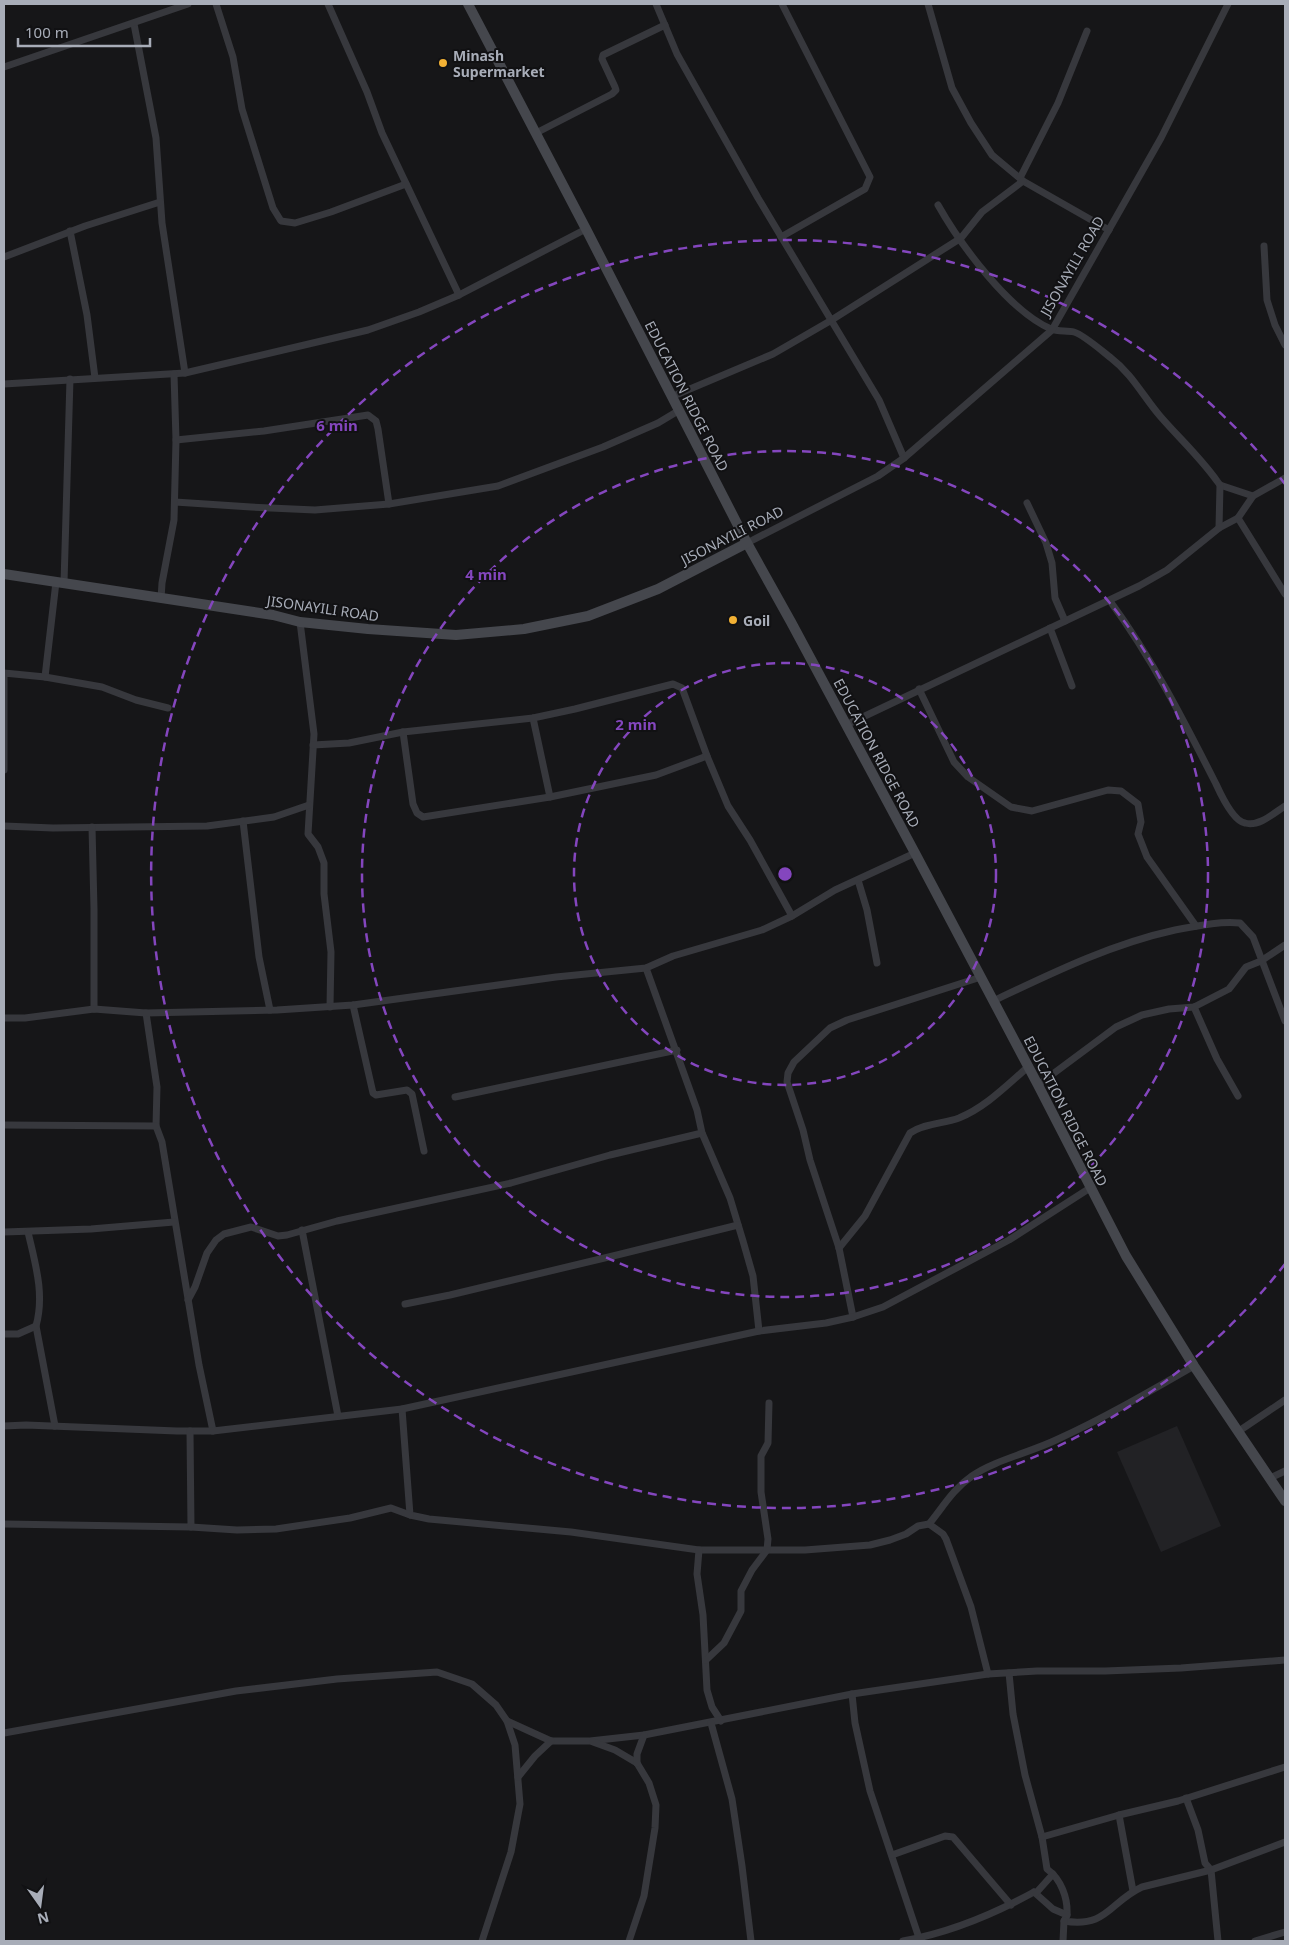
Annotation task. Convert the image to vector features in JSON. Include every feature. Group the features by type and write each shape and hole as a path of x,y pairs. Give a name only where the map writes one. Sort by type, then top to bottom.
{"main road":[{"name":"EDUCATION RIDGE ROAD","path":"468,4 747,543 915,853 1126,1256 1194,1366 1285,1501"},
{"name":"JISONAYILI ROAD","path":"4,574 161,600 273,615 300,622 456,635 524,629 588,616 658,589 747,543"}],"street":[{"path":"4,67 188,4"},
{"path":"216,4 233,57 242,109 273,208 282,221 295,223 313,218 406,184"},
{"path":"328,4 364,84 382,133 459,295"},
{"path":"656,4 677,54 780,236 879,400 904,458"},
{"path":"780,236 864,189 870,177 782,4"},
{"path":"928,4 952,88 971,123 992,155 1021,180 1109,230"},
{"name":"JISONAYILI ROAD","path":"747,543 878,476 904,458 1052,330 1161,138 1228,4"},
{"path":"134,24 156,138 160,202 185,373"},
{"path":"536,134 612,94 616,87 602,59 603,55 665,25"},
{"path":"671,397 773,354 830,321 960,238 982,212 1021,180 1058,103 1087,31"},
{"path":"4,257 70,231 160,202"},
{"path":"938,205 960,238 1002,292 1021,310 1052,330 1075,332 1113,360 1132,378 1159,415 1188,444 1220,485 1253,496"},
{"path":"4,384 185,373 368,330 419,312 459,295 586,229"},
{"path":"70,231 87,315 95,378"},
{"path":"1264,246 1267,300 1275,325 1285,345"},
{"path":"161,600 162,583 174,520 176,440 174,374"},
{"path":"44,677 60,582 70,379"},
{"path":"175,502 315,510 389,504 498,486 603,447 658,423 678,410"},
{"path":"176,440 264,431 368,416 376,421 378,429 389,504"},
{"path":"846,725 919,689 1110,601 1167,570 1219,528 1238,518 1253,496 1285,478"},
{"path":"1219,528 1220,485"},
{"path":"1027,503 1046,543 1052,563 1055,598 1065,621"},
{"path":"1238,518 1285,594"},
{"path":"1110,601 1134,634 1180,715 1218,789 1237,819 1244,823 1255,823 1285,806"},
{"path":"300,622 314,734 308,834 318,847 324,863 324,894 331,952 330,1007"},
{"path":"1050,628 1072,686"},
{"path":"4,770 4,673 44,677 102,687 136,700 168,708"},
{"path":"313,745 349,743 403,732 533,718 673,684 682,688 728,806 750,840 792,916"},
{"path":"919,689 954,762 968,777 1011,807 1032,811 1108,790 1122,791 1138,804 1141,822 1138,834 1147,857 1196,926"},
{"path":"533,718 550,797"},
{"path":"403,732 413,804 417,813 423,817 550,797 656,775 707,756"},
{"path":"4,826 53,828 207,826 274,817 309,805"},
{"path":"243,821 259,958 270,1010"},
{"path":"92,827 94,1009"},
{"path":"4,1018 25,1018 94,1009 146,1013 330,1007 646,968 673,956 762,930 792,916 835,890 915,853"},
{"path":"858,880 867,910 877,963"},
{"path":"993,1001 1076,962 1150,936 1196,926 1225,922 1240,923 1253,937 1285,1021"},
{"path":"1038,1085 1116,1028 1142,1015 1169,1009 1194,1008 1229,989 1246,967 1261,961 1285,945"},
{"path":"646,968 677,1050 697,1110 702,1133 730,1198 753,1276 759,1331"},
{"path":"853,1317 839,1248 810,1160 803,1130 789,1092 788,1073 800,1056 830,1028 847,1020 981,978"},
{"path":"353,1005 373,1093 376,1095 407,1090 412,1094 424,1151"},
{"path":"1194,1008 1217,1059 1238,1096"},
{"path":"146,1013 157,1087 156,1126 162,1142 199,1365 213,1431"},
{"path":"455,1097 677,1050"},
{"path":"839,1248 865,1216 910,1133 917,1128 960,1118 983,1105 1028,1067"},
{"path":"4,1125 156,1126"},
{"path":"188,1300 208,1253 216,1240 224,1234 251,1228 278,1236 511,1183 610,1155 702,1133"},
{"path":"4,1426 213,1431 402,1409 759,1331 826,1323 884,1307 1002,1244 1090,1188"},
{"path":"4,1232 174,1222"},
{"path":"405,1304 627,1253 738,1225"},
{"path":"302,1230 338,1416"},
{"path":"28,1232 41,1298 36,1326 55,1426"},
{"path":"4,1334 18,1334 36,1326"},
{"path":"4,1524 191,1527 237,1530 276,1529 350,1518 391,1508 429,1519 571,1532 699,1550 767,1550 870,1545 890,1540 906,1534 918,1526 929,1524 955,1490 973,1475 997,1463 1032,1451 1110,1414 1194,1366"},
{"path":"1239,1431 1285,1400"},
{"path":"706,1660 724,1643 741,1611 741,1591 752,1570 767,1550 768,1539 761,1492 761,1456 768,1443 769,1403"},
{"path":"402,1409 410,1515"},
{"path":"190,1431 191,1527"},
{"path":"1270,1478 1285,1471"},
{"path":"937,1514 968,1599 988,1674"},
{"path":"929,1524 943,1534"},
{"path":"699,1550 697,1574 703,1615 707,1690 712,1707 721,1721"},
{"path":"507,1721 550,1741 590,1741 644,1735 852,1694 988,1674 1181,1668 1285,1660"},
{"path":"4,1733 236,1691 337,1679 437,1672 472,1684 496,1705 507,1721 515,1745 520,1804 511,1852 482,1941"},
{"path":"1009,1673 1013,1714 1025,1775 1042,1837 1046,1870 1053,1874 1064,1892 1068,1904 1063,1941"},
{"path":"852,1694 855,1723 870,1790 919,1938"},
{"path":"710,1723 732,1799 751,1941"},
{"path":"637,1763 637,1754 644,1735"},
{"path":"518,1777 550,1741"},
{"path":"590,1741 615,1750 637,1763 649,1783 656,1805 655,1828 644,1896 629,1941"},
{"path":"1042,1837 1119,1814 1186,1798 1285,1767"},
{"path":"1186,1798 1198,1830 1205,1863 1211,1870 1218,1941"},
{"path":"1119,1814 1133,1891"},
{"path":"892,1855 945,1836 953,1837 1011,1905"},
{"path":"1034,1892 1053,1909 1066,1918 1078,1923 1096,1919 1133,1891 1142,1887 1211,1870 1285,1842"},
{"path":"903,1941 919,1938 1011,1905 1034,1892 1036,1893 1053,1874"},
{"path":"1255,1941 1285,1932"}],"shaded area":[{"path":"1177,1426 1221,1526 1161,1552 1117,1452"}],"place":[{"name":"Minash Supermarket","path":"443,63"},
{"name":"Goil","path":"733,620"}]}
